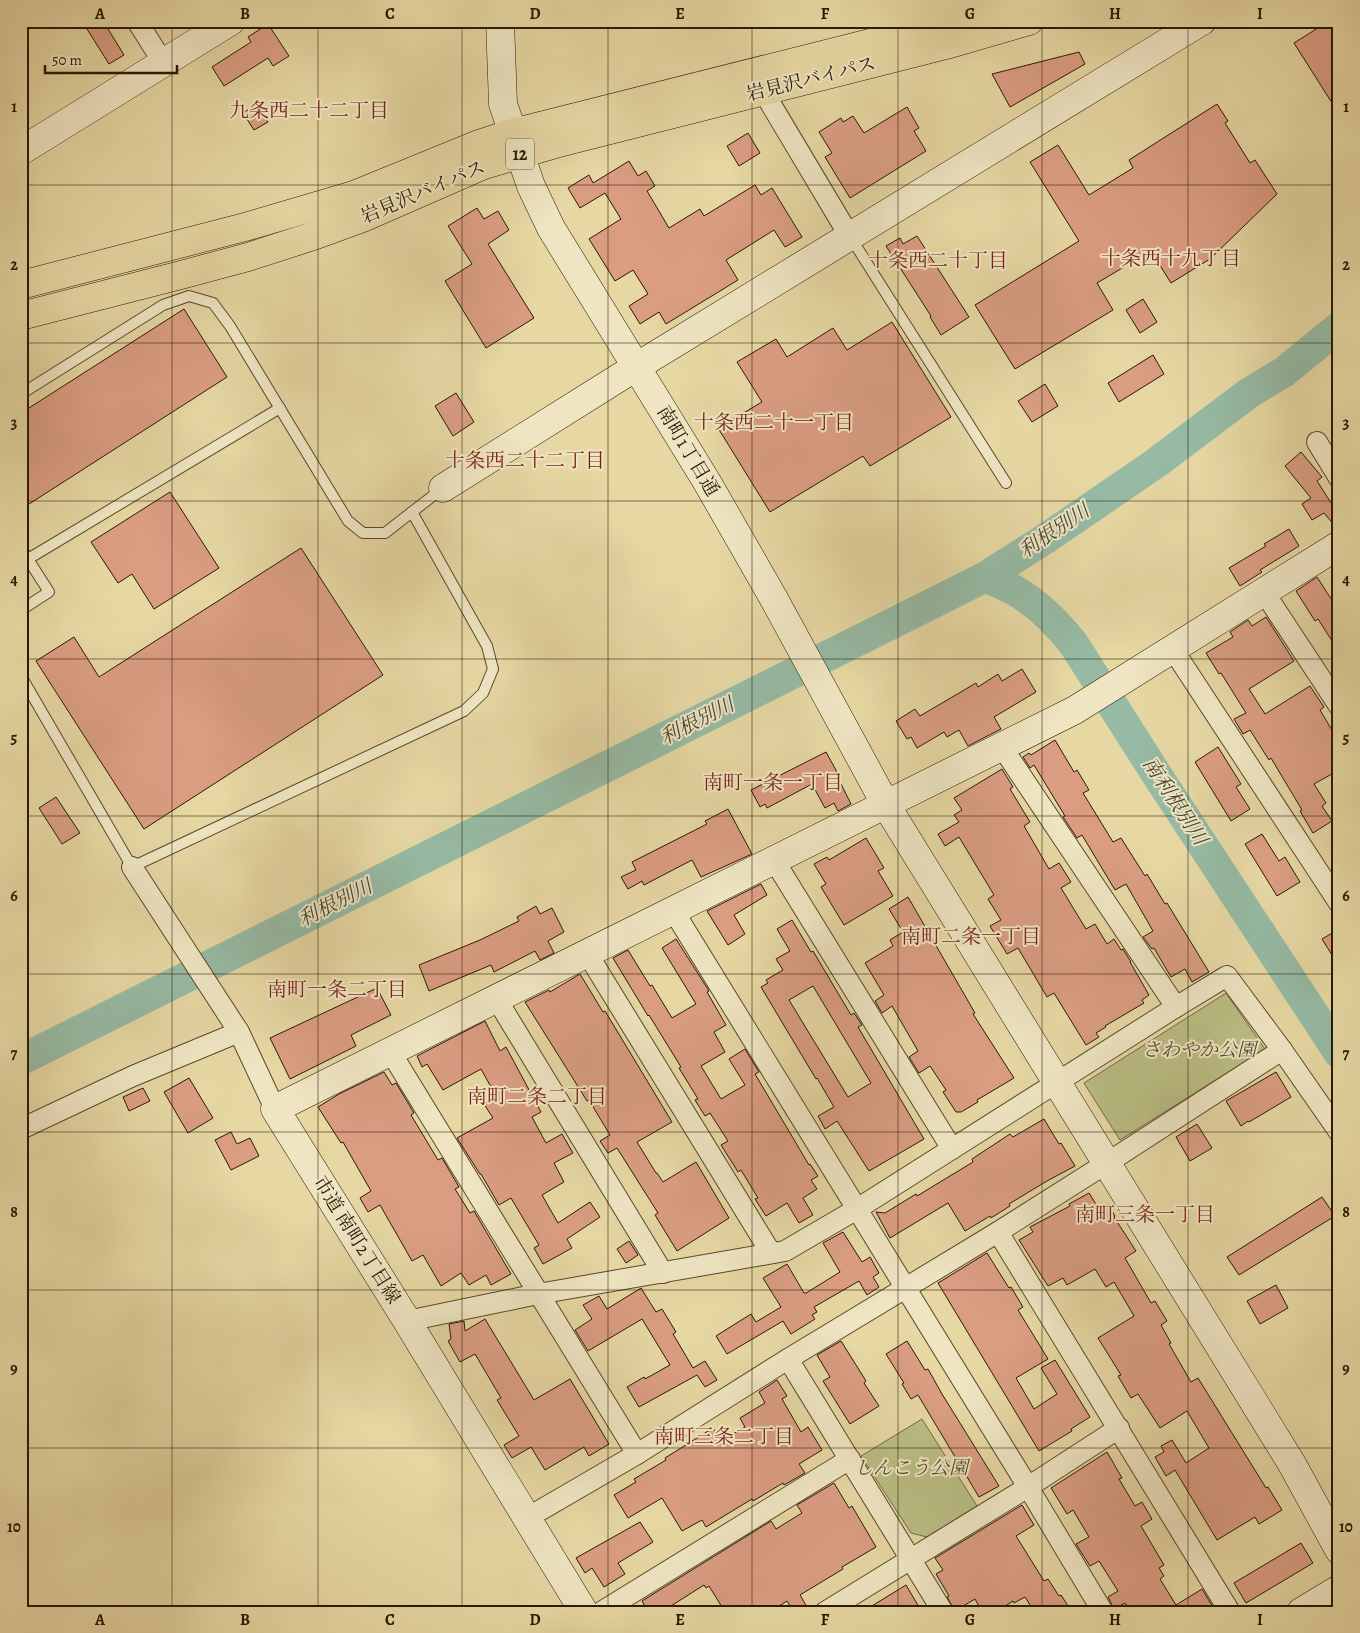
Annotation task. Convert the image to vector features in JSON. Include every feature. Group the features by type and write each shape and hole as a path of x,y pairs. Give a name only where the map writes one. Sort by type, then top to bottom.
{"highway":[{"name":"岩見沢バイパス","path":"21,284 228,232 354,195 480,144 564,142 957,21"},
{"name":"岩見沢バイパス","path":"758,82 946,45 1029,21"},
{"name":"岩見沢バイパス","path":"21,316 181,275 301,240 365,217 484,165 516,144"}],"street":[{"path":"138,21 164,64"},
{"path":"21,152 231,21"},
{"name":"南町1丁目通","path":"500,21 503,104 530,186 550,228 707,482 774,599 886,804 1292,1464 1339,1550"},
{"path":"443,488 636,367 1202,21"},
{"path":"758,82 850,237"},
{"path":"1317,442 1339,478"},
{"path":"275,1109 1075,710 1339,545"},
{"path":"1264,592 1339,706"},
{"path":"1172,648 1339,903"},
{"path":"1002,747 1176,1007"},
{"path":"774,860 952,1149"},
{"name":"市道 南町2丁目線","path":"132,867 236,1027 275,1109 407,1321 584,1612"},
{"path":"673,910 1103,1612"},
{"path":"587,953 771,1253"},
{"path":"407,1321 538,1294 785,1251 857,1209 1227,976 1282,1050 1339,1132"},
{"path":"496,998 663,1273"},
{"path":"21,1129 236,1027"},
{"path":"527,1518 637,1454 788,1359 998,1232 1282,1050"},
{"path":"390,1051 637,1454"},
{"path":"998,1232 1230,1612"},
{"path":"788,1359 943,1612"},
{"path":"825,1612 1028,1487 1119,1428"},
{"path":"601,1612 850,1460"},
{"path":"1301,1612 1339,1589"}],"lane":[{"path":"850,237 1006,483"},
{"path":"21,394 163,305 189,296 213,303 230,326 348,521 363,533 385,533 443,488"},
{"path":"28,560 280,408"},
{"path":"21,676 132,867 464,711 483,693 493,669 488,646 412,512"},
{"path":"21,548 49,592 21,610"}],"green space":[{"name":"さわやか公園","path":"1226,993 1265,1049 1120,1140 1084,1083"},
{"name":"しんこう公園","path":"922,1419 977,1506 927,1537 911,1533 861,1456"}],"building":[{"path":"82,21 103,21 124,55 109,64"},
{"path":"1329,21 1339,21 1339,114 1294,43"},
{"path":"268,24 289,56 273,66 268,58 224,86 212,67 251,42 248,37"},
{"path":"1079,52 1085,64 1010,107 992,74"},
{"path":"257,104 268,122 254,130 243,113"},
{"path":"1217,104 1228,121 1225,123 1250,163 1255,160 1277,194 1210,259 1171,283 1151,251 1097,283 1113,310 1015,369 975,305 1079,241 1030,162 1058,145 1089,195 1133,168 1129,160"},
{"path":"907,107 919,128 914,131 926,151 850,198 825,157 832,153 819,132 841,118 843,122 853,116 864,133"},
{"path":"748,133 760,153 739,166 727,146"},
{"path":"629,161 638,176 646,171 655,186 647,191 669,228 700,209 704,216 755,185 761,195 772,188 802,237 785,247 774,230 726,260 738,280 666,324 659,312 640,324 629,306 648,294 633,270 615,281 589,239 621,219 605,193 580,208 568,188 589,175 593,183"},
{"path":"477,208 484,219 498,211 509,230 488,244 534,318 486,348 445,281 472,264 448,226"},
{"path":"917,236 969,317 941,335 886,246 900,238 903,244"},
{"path":"1143,299 1157,322 1140,333 1126,310"},
{"path":"184,309 227,377 26,506 21,498 21,413"},
{"path":"892,322 951,417 870,466 863,456 770,512 718,428 762,402 737,362 776,339 787,357 833,328 847,350"},
{"path":"1153,355 1164,374 1119,402 1108,383"},
{"path":"1045,384 1058,406 1032,422 1018,401"},
{"path":"456,393 474,422 453,436 435,406"},
{"path":"1301,452 1322,477 1317,481 1339,515 1339,525 1336,527 1324,513 1312,520 1302,504 1311,498 1285,466"},
{"path":"170,492 219,568 154,609 132,574 118,583 91,542"},
{"path":"1289,529 1299,546 1260,570 1262,572 1240,586 1229,568 1266,546 1264,544"},
{"path":"301,548 383,675 144,829 36,661 74,637 99,677"},
{"path":"1317,577 1339,611 1339,652 1318,619 1315,621 1296,591"},
{"path":"1266,617 1294,661 1249,689 1265,714 1310,686 1324,707 1320,710 1339,742 1339,770 1314,784 1326,803 1322,806 1332,821 1313,833 1300,811 1302,810 1271,758 1269,760 1250,730 1243,734 1234,719 1246,713 1206,653 1233,637 1230,632 1248,620 1252,626"},
{"path":"1022,669 1036,692 994,717 1001,729 968,746 959,730 947,737 944,732 917,748 911,737 907,739 896,721 915,709 920,716 976,683 978,687 998,674 1002,681"},
{"path":"1055,740 1074,772 1077,770 1089,790 1083,793 1113,842 1121,838 1145,876 1147,874 1165,904 1167,903 1209,972 1192,982 1185,969 1171,977 1154,948 1152,949 1143,937 1153,931 1126,884 1115,890 1082,835 1077,838 1063,817 1065,816 1034,765 1030,768 1023,757 1029,753 1031,755"},
{"path":"1218,747 1241,784 1236,787 1250,809 1231,821 1195,762"},
{"path":"826,752 851,804 838,811 834,803 825,808 812,784 767,808 765,804 760,807 751,790"},
{"path":"1002,769 1013,787 1010,789 1030,822 1024,826 1049,869 1059,863 1071,882 1061,888 1086,929 1095,924 1107,944 1114,939 1121,950 1123,949 1149,995 1142,1000 1144,1003 1096,1033 1099,1037 1086,1045 1054,993 1047,997 1018,948 1007,954 990,926 1001,920 988,899 994,895 959,837 945,846 938,834 959,822 954,815 962,810 954,798"},
{"path":"56,797 80,833 62,844 39,808"},
{"path":"728,809 752,854 701,877 692,860 644,885 642,881 628,889 621,877 636,870 632,862 707,824 705,821"},
{"path":"1262,834 1279,861 1285,857 1300,882 1277,896 1245,844"},
{"path":"866,838 884,868 878,871 893,896 844,925 821,887 826,884 814,864 827,857 829,860"},
{"path":"761,884 767,895 734,915 745,934 728,945 707,911"},
{"path":"908,897 975,1013 973,1014 1014,1078 961,1112 956,1112 943,1092 946,1090 930,1066 919,1073 909,1057 918,1051 892,1006 882,1013 875,1001 884,995 865,963 893,946 890,940 903,932 889,909"},
{"path":"536,906 540,914 552,908 564,932 548,941 554,953 540,960 535,951 494,972 491,965 429,991 419,965 480,940 519,921 517,917"},
{"path":"792,920 851,1015 854,1013 862,1025 858,1027 924,1139 869,1171 837,1121 825,1129 818,1116 834,1107 761,987 768,983 766,980 783,970 776,959 790,951 777,929","holes":["813,986 871,1083 848,1097 789,1000"]},
{"path":"1339,929 1339,966 1322,939"},
{"path":"676,939 709,991 707,992 726,1025 714,1032 725,1052 701,1066 721,1099 745,1085 729,1059 745,1049 759,1072 755,1074 809,1165 818,1176 811,1180 817,1189 803,1198 813,1215 799,1223 787,1203 766,1216 755,1199 758,1198 741,1170 738,1172 721,1145 728,1141 710,1113 705,1116 695,1100 698,1099 679,1068 681,1067 613,958 628,950 672,1018 696,1004 662,948"},
{"path":"580,974 603,1012 605,1011 672,1122 637,1142 663,1182 696,1162 729,1218 677,1251 655,1215 658,1213 617,1148 608,1153 600,1141 610,1135 525,1002 549,990 550,992"},
{"path":"377,988 391,1015 351,1035 356,1046 290,1079 270,1038"},
{"path":"485,1021 500,1051 506,1047 541,1112 532,1117 546,1143 562,1134 573,1153 554,1163 564,1182 542,1195 558,1223 590,1202 600,1217 567,1239 572,1248 543,1264 534,1248 539,1245 511,1198 499,1205 457,1138 493,1118 484,1104 496,1096 481,1069 443,1090 427,1064 422,1067 417,1056"},
{"path":"384,1072 392,1085 396,1083 414,1113 411,1115 438,1160 442,1158 459,1187 455,1189 470,1213 474,1211 511,1274 491,1285 486,1275 469,1285 461,1273 441,1286 423,1255 412,1261 380,1205 368,1212 360,1198 371,1191 343,1142 341,1143 318,1107 339,1094"},
{"path":"1276,1072 1291,1097 1241,1126 1226,1101"},
{"path":"189,1078 213,1118 188,1133 164,1092"},
{"path":"143,1088 150,1101 129,1111 123,1097"},
{"path":"1044,1119 1075,1166 1009,1204 1010,1206 991,1218 990,1216 965,1231 948,1203 890,1238 876,1212 885,1213 916,1194 917,1196 973,1162 972,1159 1010,1134 1013,1137"},
{"path":"1197,1124 1212,1148 1190,1161 1176,1137"},
{"path":"231,1132 237,1144 250,1138 259,1156 231,1170 215,1140"},
{"path":"1089,1193 1099,1209 1108,1204 1136,1251 1125,1258 1151,1303 1155,1301 1167,1321 1161,1325 1171,1343 1169,1344 1191,1382 1198,1378 1266,1488 1268,1487 1282,1510 1259,1524 1255,1517 1217,1540 1175,1470 1166,1476 1155,1457 1164,1452 1161,1446 1172,1440 1186,1463 1209,1448 1187,1411 1160,1428 1138,1394 1131,1398 1118,1376 1121,1375 1098,1338 1134,1316 1114,1282 1106,1287 1095,1269 1067,1285 1063,1278 1048,1286 1019,1240 1033,1232 1030,1227 1070,1206 1069,1204"},
{"path":"1322,1197 1335,1216 1239,1275 1227,1257"},
{"path":"843,1232 862,1262 870,1257 879,1273 873,1277 879,1287 867,1295 859,1281 814,1307 817,1312 812,1315 815,1319 791,1334 783,1321 727,1354 716,1336 751,1314 756,1322 781,1307 763,1278 787,1264 804,1293 806,1293 840,1272 823,1243"},
{"path":"629,1241 638,1255 626,1263 617,1249"},
{"path":"987,1253 1023,1307 1018,1310 1048,1359 1016,1378 1034,1409 1057,1394 1041,1368 1055,1360 1090,1417 1071,1429 1072,1431 1039,1451 938,1283"},
{"path":"1276,1285 1288,1308 1260,1324 1247,1301"},
{"path":"641,1288 656,1312 662,1309 676,1332 673,1334 693,1368 705,1361 717,1380 705,1387 697,1375 639,1407 627,1387 670,1365 642,1319 588,1351 575,1330 592,1319 583,1305 599,1296 607,1309"},
{"path":"485,1319 534,1400 570,1379 609,1444 589,1456 584,1447 545,1470 531,1447 512,1458 504,1445 519,1436 497,1400 501,1398 475,1354 460,1362 448,1341 451,1339 449,1324 464,1321 465,1331"},
{"path":"841,1341 879,1406 850,1424 823,1381 830,1377 817,1355"},
{"path":"907,1341 925,1370 928,1369 999,1486 979,1497 918,1395 911,1399 902,1384 904,1383 886,1354"},
{"path":"777,1380 787,1396 782,1399 801,1432 808,1427 822,1450 799,1464 805,1473 784,1485 783,1483 753,1501 752,1499 706,1527 702,1520 682,1531 662,1498 628,1518 614,1495 636,1482 634,1479 666,1460 665,1458 713,1428 721,1441 745,1427 740,1418 765,1403 759,1392"},
{"path":"1107,1452 1122,1478 1119,1479 1135,1506 1142,1502 1152,1519 1141,1526 1164,1565 1159,1568 1164,1576 1160,1579 1176,1605 1202,1589 1216,1612 1130,1612 1125,1603 1114,1609 1108,1597 1118,1591 1099,1561 1090,1566 1076,1544 1089,1537 1073,1510 1067,1514 1051,1488"},
{"path":"834,1483 849,1508 852,1506 876,1547 800,1595 807,1607 799,1612 794,1612 787,1601 770,1612 725,1612 709,1586 706,1588 704,1585 671,1606 675,1612 648,1612 642,1601 771,1521 776,1529 802,1513 797,1505"},
{"path":"1022,1505 1034,1525 1016,1536 1044,1581 1048,1579 1072,1612 1032,1612 1034,1611 1025,1597 1014,1603 1013,1601 996,1612 982,1612 975,1599 955,1611 947,1597 949,1596 936,1574 943,1570 935,1558"},
{"path":"640,1522 653,1542 618,1563 625,1574 604,1587 592,1568 585,1573 576,1558"},
{"path":"1301,1543 1313,1563 1246,1603 1234,1583"},
{"path":"906,1585 922,1612 862,1612"}],"waterway":[{"name":"利根別川","path":"21,1060 985,577 1045,539 1156,463 1249,393 1284,372 1339,327"},
{"name":"南利根別川","path":"985,577 1011,588 1031,601 1053,620 1073,643 1339,1053"}],"district":[{"name":"九条西二十二丁目","path":"309,110"},
{"name":"十条西十九丁目","path":"1171,258"},
{"name":"十条西二十丁目","path":"938,260"},
{"name":"十条西二十一丁目","path":"774,422"},
{"name":"十条西二十二丁目","path":"525,460"},
{"name":"南町一条一丁目","path":"773,782"},
{"name":"南町二条一丁目","path":"971,936"},
{"name":"南町一条二丁目","path":"337,989"},
{"name":"南町二条二丁目","path":"537,1096"},
{"name":"南町三条一丁目","path":"1145,1214"},
{"name":"南町三条二丁目","path":"724,1436"}]}
